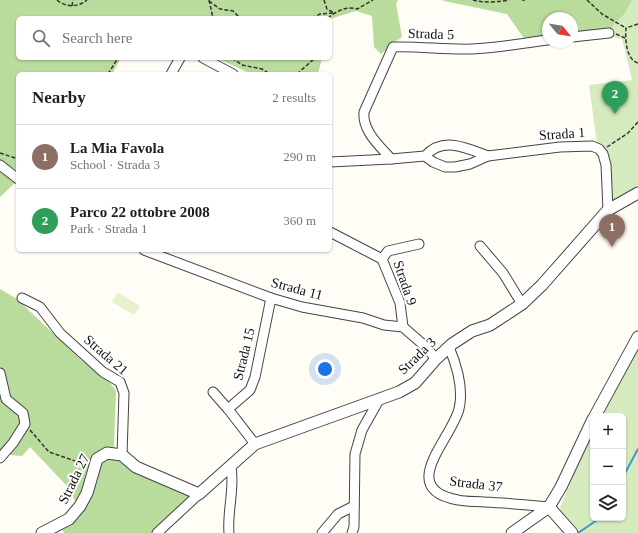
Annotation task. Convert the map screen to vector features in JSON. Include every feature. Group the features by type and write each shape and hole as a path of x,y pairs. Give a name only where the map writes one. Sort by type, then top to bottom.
{"street":[{"path":"578,36 609,33"},
{"name":"Strada 5","path":"391,160 370,133 363,121 364,112 393,47 415,46 470,49 497,48 542,41"},
{"path":"172,72 179,60"},
{"path":"207,60 229,72"},
{"name":"Strada 1","path":"332,162 391,160 425,156 430,150 438,146 453,144 488,156"},
{"name":"Strada 1","path":"425,156 433,162 445,167 455,167 470,164 488,156 560,147 592,146 599,149 603,154 606,165 608,210"},
{"path":"0,165 16,177"},
{"name":"Strada 3","path":"157,533 256,444 398,392 415,383 449,346 472,331 490,325 522,304 542,285 608,210 638,193"},
{"name":"Strada 9","path":"332,233 382,259 400,303 403,328"},
{"path":"382,259 388,251 419,244"},
{"path":"480,246 503,273 522,304"},
{"name":"Strada 11","path":"149,252 271,298 302,307 362,318 384,325 403,328"},
{"name":"Strada 21","path":"22,298 40,307 65,338 103,372 120,382 124,394 122,456"},
{"name":"Strada 15","path":"228,408 250,390 255,377 271,298"},
{"path":"403,328 426,347 436,359"},
{"path":"597,413 638,338"},
{"name":"Strada 37","path":"449,346 456,362 461,387 459,408 453,424 433,457 428,471 431,486 439,494 458,500 549,507"},
{"path":"0,373 6,399 23,413 25,424 13,443 0,458"},
{"path":"213,392 228,408 256,444"},
{"path":"352,533 354,527 355,454 362,430 380,398"},
{"path":"512,533 549,507 562,487 590,426"},
{"name":"Strada 27","path":"42,533 69,519 80,506 87,493 97,459 107,453 122,456"},
{"path":"122,456 136,467 199,494"},
{"path":"229,533 228,521 233,477 231,467"},
{"path":"322,533 338,514 354,506"},
{"path":"549,507 572,533"}],"path":[{"path":"57,0 72,6 81,5 87,0"},
{"path":"72,6 73,0"},
{"path":"209,0 213,16"},
{"path":"209,0 220,9 233,11 238,16"},
{"path":"324,0 327,8 334,13"},
{"path":"316,16 320,14 334,13 351,7 357,9 373,0"},
{"path":"473,0 479,2 490,1 498,3 509,0"},
{"path":"588,1 602,14 626,28 638,24"},
{"path":"330,16 334,13"},
{"path":"626,28 625,38 630,56 638,63"},
{"path":"609,33 615,33 625,38"},
{"path":"109,72 117,60"},
{"path":"235,60 242,65 262,69 267,72"},
{"path":"299,72 313,60"},
{"path":"599,149 616,142 638,122"},
{"path":"0,154 16,158"},
{"path":"25,424 49,452 81,463 97,459"}],"green space":[{"path":"0,0 398,0 396,4 402,37 381,54 374,47 372,16 356,11 332,18 332,16 16,16 16,60 120,60 113,72 16,72 16,170 0,160"},
{"path":"441,0 632,0 625,13 608,31 578,34 578,12 542,12 542,39 526,41 507,14"},
{"path":"638,0 638,189 617,200 613,199 611,196 610,167 606,154 597,143 589,85 632,80 622,39 610,36 578,21 578,12 542,12 542,24 526,41 507,14 443,1"},
{"path":"221,60 322,60 318,72 247,72"},
{"path":"0,172 15,183 0,197"},
{"path":"0,289 17,299 81,360 108,380 116,391 114,447 103,452 91,463 77,505 67,486 30,447 22,456 10,455 17,444 10,441 0,450"},
{"path":"118,292 140,306 134,315 112,302"},
{"path":"638,345 638,533 581,533 562,512 560,507 590,437 590,521 626,521 626,413 602,413"},
{"path":"113,457 189,494 190,497 153,533 64,533 62,530 72,524 85,508 104,460"}],"waterway":[{"path":"626,471 638,449"},
{"path":"578,533 596,521"}],"place":[{"name":"Parco 22 ottobre 2008","path":"615,114"},
{"name":"La Mia Favola","path":"612,247"}]}
